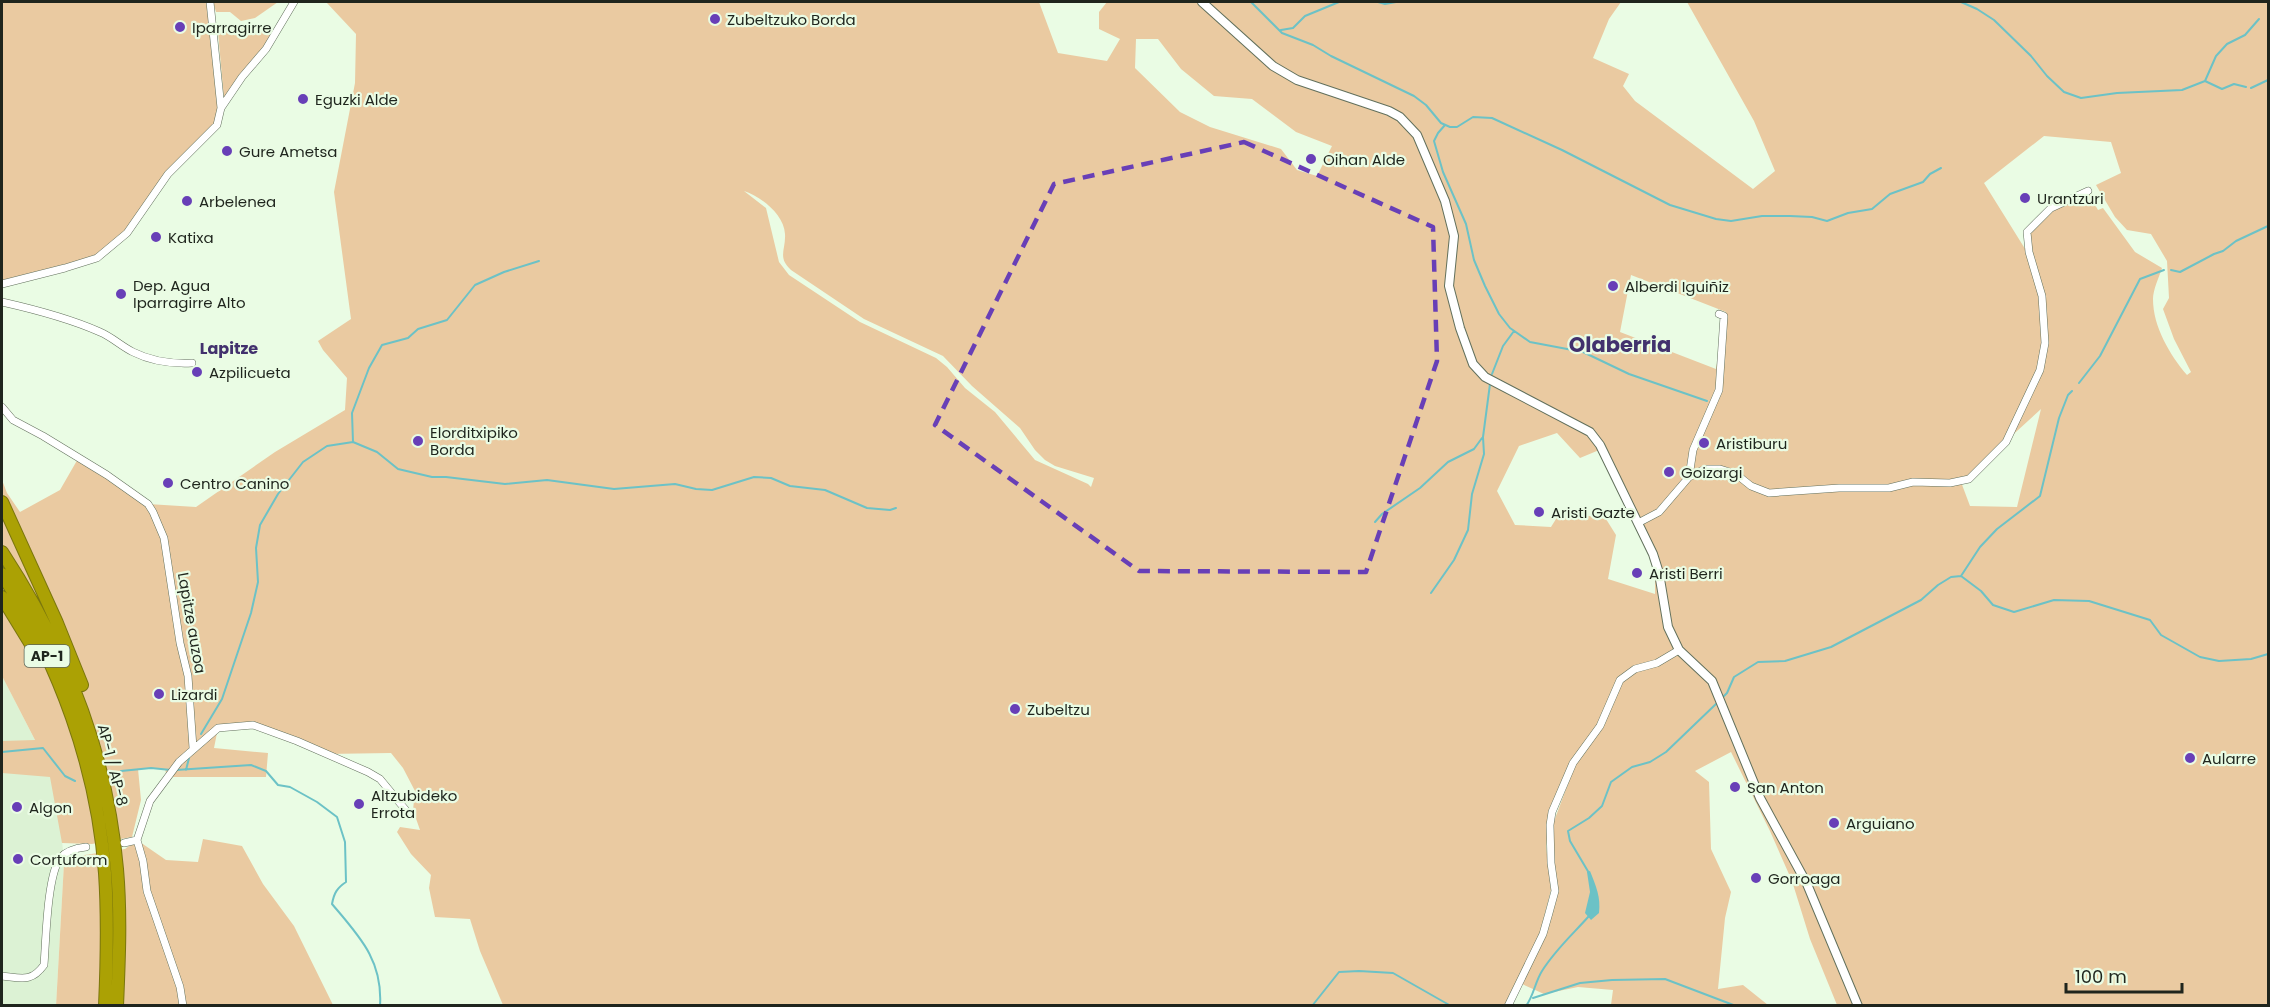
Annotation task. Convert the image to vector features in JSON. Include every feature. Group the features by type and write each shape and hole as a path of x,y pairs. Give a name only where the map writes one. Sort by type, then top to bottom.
{"highway":[{"path":"2,502 77,672 88,703 86,718"},
{"name":"AP-1 / AP-8","path":"2,552 48,631 69,675 86,718 106,792 115,844 119,923 117,1005"},
{"name":"AP-1 / AP-8","path":"2,574 20,603 49,660 81,743 98,819 105,871 107,923 105,1005"},
{"path":"2,597 34,646 72,733 81,743"}],"street":[{"path":"2,284 97,258 127,233 168,174 217,126 221,108 210,2"},
{"path":"221,108 242,77 266,49 294,2"},
{"path":"1202,2 1273,66 1298,80 1389,111 1400,117 1417,135 1445,201 1454,236 1449,286 1460,328 1473,364 1485,377 1590,432 1600,445 1653,554 1659,573 1668,627 1679,650 1712,681 1760,798 1807,884 1858,1005"},
{"path":"1638,523 1659,512 1689,477 1705,470 1720,469 1736,474 1751,486 1769,493 1839,488 1889,488 1913,482 1950,483 1968,479 2006,442 2040,370 2045,343 2042,296 2027,232 2051,208 2088,191"},
{"path":"2,302 33,309 100,332 133,352 155,361 192,363"},
{"path":"1689,477 1693,450 1719,390 1724,316 1719,314"},
{"name":"Lapitze auzoa","path":"2,407 13,420 107,475 148,504 153,512 164,538 180,643 188,676 194,748"},
{"path":"1508,1005 1543,934 1555,891 1551,863 1550,825 1552,812 1573,763 1600,726 1620,680 1635,669 1658,663 1679,650"},
{"path":"183,1005 180,987 147,891 143,861 137,840 150,801 179,762 194,748 218,728 253,725 297,741 368,772 380,779 409,814"},
{"path":"124,843 137,840"},
{"path":"2,976 27,979 37,974 44,965 53,871 62,856 75,849 86,847"}],"highlighted area":[{"path":"1244,142 1433,227 1437,361 1366,572 1139,571 935,425 1054,184"}],"shaded area":[{"path":"2,2 208,2 219,100 217,125 168,174 127,233 97,257 2,284"},
{"path":"213,2 278,2 255,18 241,21 230,12 216,12"},
{"path":"326,2 1039,2 1058,53 1107,61 1120,39 1099,29 1099,12 1107,2 1621,2 1609,19 1593,58 1629,74 1623,86 1635,101 1753,189 1775,171 1754,121 1687,2 2268,2 2268,1005 1837,1005 1810,939 1792,881 1731,752 1695,771 1709,782 1711,849 1731,892 1725,918 1718,989 1743,985 1768,1005 1611,1005 1613,990 1578,987 1544,994 1522,984 1557,893 1552,843 1553,824 1575,765 1570,761 1551,808 1546,846 1551,890 1540,933 1505,1005 503,1005 480,951 470,919 435,917 429,888 431,875 411,854 397,832 400,827 420,830 413,810 415,791 403,768 391,753 326,754 253,725 218,728 214,748 268,753 266,777 167,777 165,769 138,769 141,800 132,837 92,844 62,843 50,777 2,773 2,741 35,740 2,676 2,480 7,493 20,512 60,490 79,457 148,504 196,507 275,452 345,410 347,378 318,341 351,319 334,192 355,83 356,34","holes":["1136,39 1158,39 1181,69 1214,96 1252,99 1296,132 1332,146 1317,176 1297,170 1281,149 1210,127 1180,112 1135,68","2044,136 2111,142 2121,173 2096,185 2115,217 2127,230 2151,234 2167,261 2169,298 2163,309 2174,339 2191,372 2187,375 2175,359 2156,320 2153,295 2162,268 2135,252 2103,208 2098,210 2094,203 2098,201 2089,194 2051,209 2028,231 2027,252 1984,183","744,191 757,197 776,213 784,227 784,261 791,270 864,319 943,356 972,386 1020,428 1045,460 1055,466 1094,478 1091,487 1035,460 995,412 965,388 936,358 860,322 789,275 779,262 766,208","1631,275 1726,312 1716,369 1620,332","2041,409 2017,507 1970,506 1961,482","1557,433 1580,458 1604,448 1655,554 1655,594 1608,579 1616,535 1606,519 1561,511 1551,527 1515,525 1497,491 1519,446"]},
{"path":"257,23 271,34 265,47 224,99 218,32 223,29 235,31"},
{"path":"2,676 57,783 64,863 56,1005 2,1005"},
{"path":"203,839 242,846 263,884 294,926 333,1005 56,1006 64,863 71,857 125,849 137,840 166,860 198,862"}],"water":[{"path":"1590,871 1598,892 1599,902 1599,913 1591,920 1585,913 1590,892 1587,872"}],"waterway":[{"path":"1251,2 1282,33 1313,45 1414,96 1426,105 1441,123 1457,127 1473,117 1492,118 1562,150 1670,205 1716,219 1731,221 1762,216 1790,216 1812,217 1827,221 1848,213 1872,209 1890,194 1923,182 1930,174 1941,168"},
{"path":"1281,30 1293,28 1305,16 1339,2"},
{"path":"1378,2 1385,4 1396,2"},
{"path":"1961,2 1994,20 2064,92 2081,98 2117,93 2182,90 2205,81 2222,89 2234,84 2246,87"},
{"path":"2205,81 2216,56 2227,44 2245,35 2259,19"},
{"path":"2251,88 2268,80"},
{"path":"1445,125 1434,141 1443,172 1466,224 1474,260 1485,286 1499,314 1510,328 1530,342 1583,352 1629,374 1707,401"},
{"path":"2171,270 2180,272 2268,226"},
{"path":"353,442 352,413 369,368 382,345 408,338 418,329 447,320 475,285 504,272 539,261"},
{"path":"2079,383 2100,356 2140,279 2164,270"},
{"path":"1492,374 1503,346 1514,331"},
{"path":"1431,593 1454,560 1468,530 1472,494 1484,454 1483,437 1490,384"},
{"path":"1961,576 1980,547 1997,529 2040,496 2059,418 2068,395 2072,391"},
{"path":"1375,522 1382,514 1420,488 1448,462 1474,449 1482,438"},
{"path":"201,734 222,699 251,613 258,582 256,548 260,525 278,494 303,462 327,446 353,442 377,452 398,469 432,477 505,484 547,480 614,489 675,484 712,490 754,477 771,478 790,486 825,490 867,508 890,510 896,508"},
{"path":"1722,698 1727,693 1734,677 1758,662 1785,661 1831,647 1921,600 1951,577 1961,576 1981,591 1993,605 2014,612 2054,600 2089,601 2150,620 2161,635 2200,657 2219,661 2251,659 2268,654"},
{"path":"1589,873 1570,841 1568,831 1589,818 1602,806 1611,782 1632,767 1650,762 1666,752 1717,703"},
{"path":"2,752 43,748 65,776 75,781"},
{"path":"186,770 189,758"},
{"path":"176,770 251,765 266,771 278,785 290,787 317,802 337,817 345,842 346,882 336,891 332,904 360,938 373,962 378,975 380,1006"},
{"path":"121,771 151,768 171,770"},
{"path":"1526,1006 1547,963 1589,916"},
{"path":"1312,1006 1339,972 1359,971 1393,973 1451,1006"},
{"path":"1533,998 1580,983 1665,979 1736,1006"}],"place":[{"name":"Zubeltzuko Borda","path":"715,19"},
{"name":"Iparragirre","path":"180,27"},
{"name":"Eguzki Alde","path":"303,99"},
{"name":"Gure Ametsa","path":"227,151"},
{"name":"Oihan Alde","path":"1311,159"},
{"name":"Urantzuri","path":"2025,198"},
{"name":"Arbelenea","path":"187,201"},
{"name":"Katixa","path":"156,237"},
{"name":"Alberdi Iguiñiz","path":"1613,286"},
{"name":"Dep. Agua Iparragirre Alto","path":"121,294"},
{"name":"Azpilicueta","path":"197,372"},
{"name":"Elorditxipiko Borda","path":"418,441"},
{"name":"Aristiburu","path":"1704,443"},
{"name":"Goizargi","path":"1669,472"},
{"name":"Centro Canino","path":"168,483"},
{"name":"Aristi Gazte","path":"1539,512"},
{"name":"Aristi Berri","path":"1637,573"},
{"name":"Lizardi","path":"159,694"},
{"name":"Zubeltzu","path":"1015,709"},
{"name":"Aularre","path":"2190,758"},
{"name":"San Anton","path":"1735,787"},
{"name":"Altzubideko Errota","path":"359,804"},
{"name":"Algon","path":"17,807"},
{"name":"Arguiano","path":"1834,823"},
{"name":"Cortuform","path":"18,859"},
{"name":"Gorroaga","path":"1756,878"}],"district":[{"name":"Olaberria","path":"1620,344"},
{"name":"Lapitze","path":"229,348"}]}
